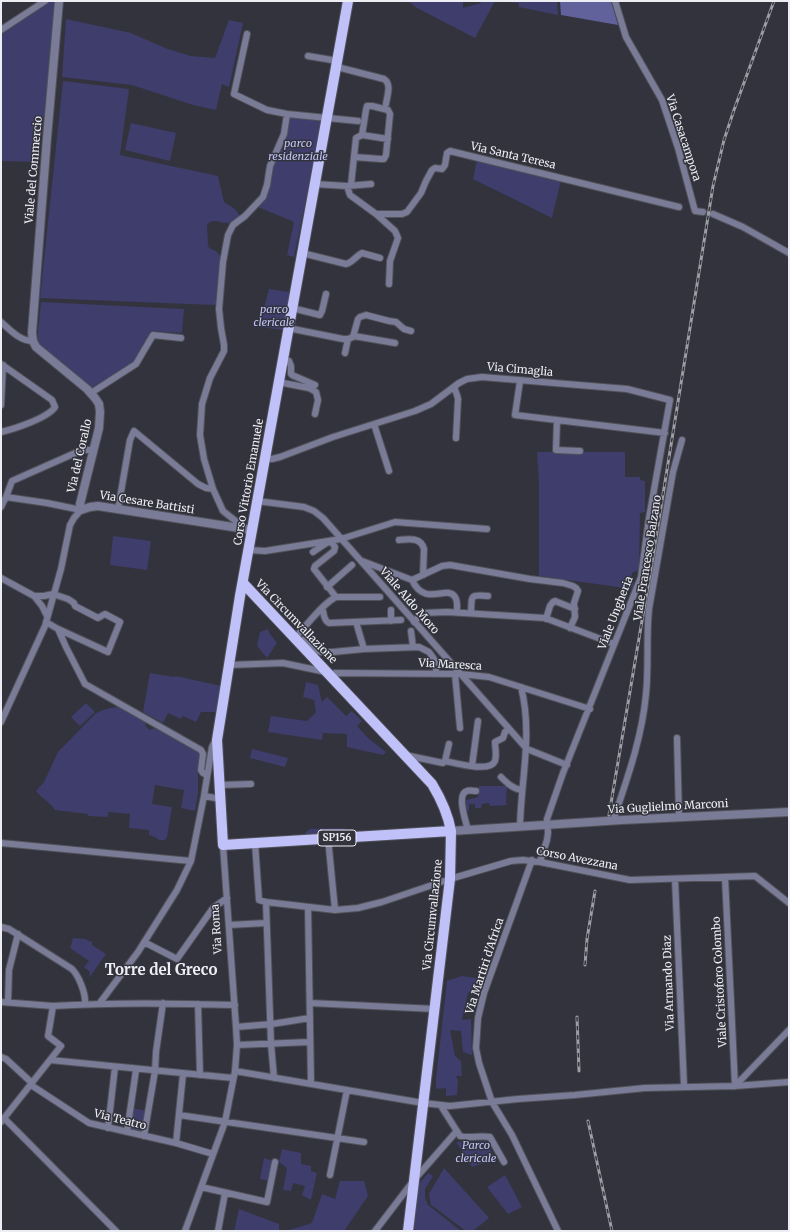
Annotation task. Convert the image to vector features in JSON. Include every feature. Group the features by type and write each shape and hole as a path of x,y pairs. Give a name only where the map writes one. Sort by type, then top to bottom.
{"main road":[{"name":"Corso Vittorio Emanuele","path":"220,785 217,740 242,583 249,550 248,530 257,502 348,1"},
{"name":"Via Circumvallazione","path":"242,583 297,636 329,674 432,784 449,820 451,831 450,879 408,1231"},
{"name":"Via Roma","path":"220,785 223,845"},
{"name":"SP156","path":"223,845 451,831"}],"street":[{"path":"1,30 45,1"},
{"name":"Viale del Commercio","path":"33,341 45,168 59,1"},
{"name":"Via Casacampora","path":"616,1 626,37 662,100 678,148 695,211 703,212"},
{"path":"247,34 234,94 267,110 327,119 358,121"},
{"path":"308,56 387,80 389,85 386,104"},
{"path":"354,156 383,159 386,155 389,112 387,109 372,106 368,106 366,108 362,135"},
{"path":"248,530 223,511 213,489 204,459 200,431 202,404 210,378 220,359 224,345 219,309 223,262 229,230 233,225 246,216 263,197 267,185 270,166 284,134 287,114"},
{"path":"388,140 362,135 356,138 349,192 352,197 376,214 395,231 398,238 390,261 389,284"},
{"name":"Via Santa Teresa","path":"376,214 402,214 407,212 421,193 432,170 435,168 442,169 447,153 450,152 679,207"},
{"path":"314,184 349,186 371,184"},
{"path":"713,214 743,227 789,253"},
{"path":"302,253 346,264 349,264 362,253 380,258"},
{"path":"292,308 320,315 326,294"},
{"path":"345,353 360,316 366,315 396,322 404,329 411,331"},
{"path":"1,322 20,338 27,341 33,341"},
{"path":"288,328 337,338 395,342"},
{"path":"91,393 136,364 153,335 181,338"},
{"name":"Via del Corallo","path":"33,341 41,352 91,393 99,404 99,428 80,504 82,510"},
{"path":"282,360 289,361 291,363 291,374 294,377 316,385"},
{"path":"1,405 2,364"},
{"path":"1,432 28,423 53,411 56,407 52,400 2,364"},
{"name":"Via Cimaglia","path":"265,458 272,459 280,457 333,437 415,411 431,404 467,379 482,377 627,389 670,400"},
{"path":"520,381 515,415 665,433"},
{"path":"278,382 309,388 316,392 318,400 315,414"},
{"path":"454,387 458,395 456,438"},
{"name":"Viale Ungheria","path":"548,825 547,819 567,765 641,577 649,518 670,400"},
{"path":"557,420 556,450 580,451"},
{"path":"374,424 389,471"},
{"path":"118,509 130,440 134,431 198,484 206,488 213,489"},
{"name":"Viale Francesco Balzano","path":"613,821 638,741 646,694 647,626 649,609 673,472 682,440"},
{"path":"1,507 12,481 82,450 93,450"},
{"path":"6,497 82,510"},
{"name":"Viale Aldo Moro","path":"257,502 304,507 314,511 323,518 414,622 457,674 527,749"},
{"name":"Via Cesare Battisti","path":"82,510 90,506 98,506 248,530"},
{"path":"1,722 47,619 61,569 70,525 74,518 82,510"},
{"path":"249,550 265,551 340,539 395,522 487,529"},
{"path":"400,540 417,540 423,545 423,575"},
{"path":"313,552 328,542 332,543 335,547 334,551 314,568 314,571 336,597"},
{"path":"360,560 412,580 417,588 424,594 433,595 448,592 452,594 455,596 457,612"},
{"path":"327,587 352,565"},
{"path":"412,580 442,566 450,565 530,579 563,583 573,586 578,591 574,603 575,617 570,628"},
{"path":"1,578 34,596 42,606 47,619 58,629 108,652 120,622 104,614 98,618 75,606 74,603 68,599 53,594 34,596"},
{"path":"471,614 473,596 488,596"},
{"path":"380,597 336,597 332,599 297,636 316,651 333,652 419,647 429,652 434,659 436,674"},
{"path":"546,619 550,606 555,601 575,609"},
{"path":"391,610 392,621"},
{"path":"323,611 327,622 401,620"},
{"path":"414,622 422,613 447,612 546,619 614,644"},
{"path":"356,622 364,649"},
{"path":"58,629 85,684 201,750 203,754 201,770 207,775"},
{"path":"411,631 413,647"},
{"name":"Via Maresca","path":"229,665 284,663 329,674 457,674 489,677 590,709"},
{"path":"457,674 460,728"},
{"path":"520,826 522,790 527,749 526,723 521,687"},
{"path":"472,766 478,721"},
{"path":"405,755 440,763 445,761 472,766 488,766 494,764 496,756 495,742 503,738 505,732 509,729"},
{"path":"677,738 679,817"},
{"path":"99,1004 138,952 177,890 191,861 212,747 217,740"},
{"path":"445,761 449,744"},
{"path":"527,749 567,765"},
{"path":"501,777 516,789 522,790"},
{"path":"220,785 252,784"},
{"path":"468,830 462,807 462,796 467,791 476,790"},
{"path":"204,796 220,799"},
{"name":"Via Guglielmo Marconi","path":"548,825 789,812"},
{"path":"540,862 547,840 548,825"},
{"name":"SP156","path":"451,831 548,825"},
{"path":"328,838 334,910"},
{"path":"1,843 191,861"},
{"path":"255,843 260,900 266,902 272,1024 271,1044 274,1078"},
{"name":"Via Roma","path":"185,1231 225,1122 237,1045 223,845"},
{"name":"Corso Avezzana","path":"266,902 334,910 358,908 382,902 450,879 511,861 532,860 630,880 755,876 789,903"},
{"name":"Via Martiri d'Africa","path":"532,860 484,993 478,1018 476,1048 478,1063 492,1102 512,1135 558,1231"},
{"name":"Viale Cristoforo Colombo","path":"725,877 735,1086"},
{"name":"Via Armando Diaz","path":"675,879 684,1086"},
{"path":"144,942 177,959 213,908 227,898"},
{"path":"308,907 311,1084"},
{"path":"229,925 266,923"},
{"path":"1,927 9,928 72,969 79,978 85,1004"},
{"path":"18,934 8,970 4,1002 53,1006 163,1003 234,1005"},
{"path":"144,1136 155,1071 156,1052 163,1003"},
{"path":"310,1003 435,1009"},
{"path":"198,1004 200,1075"},
{"path":"53,1006 48,1036 61,1045 61,1048 3,1120 116,1231"},
{"path":"236,1027 272,1024 310,1018"},
{"path":"735,1086 789,1030"},
{"path":"237,1045 310,1042"},
{"name":"Via Teatro","path":"1,1057 6,1059 31,1084 89,1123 176,1143 213,1154"},
{"path":"50,1060 136,1070 233,1078"},
{"path":"108,1128 115,1067"},
{"path":"127,1132 136,1070"},
{"path":"234,1071 441,1106 645,1088 735,1086 789,1082"},
{"path":"176,1143 183,1074"},
{"path":"330,1175 347,1090"},
{"path":"441,1106 456,1132 460,1136 490,1137 504,1162"},
{"path":"179,1115 364,1142"},
{"path":"375,1231 414,1180 456,1132"},
{"path":"201,1187 267,1202 275,1162"},
{"path":"218,1231 225,1193"}],"green space":[{"path":"42,1 58,1 38,162 1,161 1,30"},
{"path":"408,1 463,1 463,8 481,3 480,1 495,1 475,38 417,8"},
{"path":"495,1 557,1 558,15 519,7 519,3"},
{"path":"66,19 131,33 165,48 191,56 215,58 229,20 243,23 229,87 222,84 216,110 193,105 132,85 62,77"},
{"path":"63,81 129,89 120,155 218,176 224,202 235,209 240,216 228,223 212,221 207,225 209,248 216,251 222,258 217,303 214,305 40,298"},
{"name":"parco residenziale","path":"290,116 322,121 294,257 287,255 294,222 258,207 265,197 271,167"},
{"path":"131,123 176,133 170,161 125,150"},
{"path":"477,160 561,180 552,218 473,179"},
{"name":"parco clericale","path":"269,289 290,292 284,330 259,327"},
{"path":"41,302 184,309 182,333 151,331 136,361 91,388 42,349 37,342"},
{"path":"537,452 625,452 625,477 640,477 640,480 645,481 645,512 640,513 639,570 632,573 631,578 634,583 632,589 539,576 539,481"},
{"path":"113,536 151,541 147,570 110,565"},
{"path":"268,629 277,643 267,658 257,646 260,632"},
{"path":"150,673 174,677 176,676 221,686 216,712 201,712 196,722 183,716 181,719 168,713 163,723 143,712"},
{"path":"306,682 318,685 322,702 327,697 346,716 352,711 362,721 357,726 369,739 386,752 383,755 347,747 347,734 323,733 322,740 268,732 271,716 307,721 316,712 314,700 303,697"},
{"path":"86,703 95,712 80,726 71,717"},
{"path":"118,707 145,722 146,727 150,730 154,728 198,751 200,754 198,793 195,811 181,808 184,790 155,785 152,804 172,807 167,837 165,840 159,840 149,835 149,830 129,828 130,814 108,812 108,817 88,816 88,814 55,810 36,791 44,782 58,752 96,713 109,708"},
{"path":"252,749 288,758 285,767 250,758"},
{"path":"479,786 507,786 507,805 490,806 489,803 482,804 481,808 475,808 475,804 469,804 469,811 466,811 463,801 478,797"},
{"path":"344,828 348,832 304,835 310,829"},
{"path":"73,938 85,939 92,942 92,945 106,954 89,978 90,972 84,967 89,961 70,948"},
{"path":"462,976 482,979 479,988 468,993 462,1020 471,1019 472,1055 463,1052 461,1031 450,1030 455,1056 461,1061 462,1076 456,1076 458,1080 457,1095 446,1096 446,1088 436,1089 436,1079 447,981"},
{"path":"131,1108 148,1111 144,1136 127,1132"},
{"name":"Parco clericale","path":"486,1141 495,1159 472,1167 456,1142"},
{"path":"282,1149 301,1153 301,1164 311,1166 311,1171 317,1173 311,1200 302,1195 305,1186 293,1183 291,1191 283,1190 287,1168 279,1162"},
{"path":"264,1158 273,1161 270,1181 260,1179"},
{"path":"444,1168 489,1218 473,1231 466,1231 431,1205 429,1194"},
{"path":"428,1173 433,1176 425,1189 425,1198 428,1205 461,1231 418,1231 413,1228 418,1185"},
{"path":"505,1175 522,1207 508,1214 487,1187"},
{"path":"340,1181 364,1181 368,1196 344,1231 286,1231 312,1223 322,1194 335,1199"},
{"path":"239,1209 279,1224 279,1231 234,1231"}],"shaded area":[{"path":"560,1 611,1 618,25 561,15"}],"railway":[{"path":"609,815 713,186 724,140 774,1"},
{"path":"585,965 587,939 595,891"},
{"path":"577,1017 579,1071"},
{"path":"588,1121 612,1231"}],"district":[{"name":"Torre del Greco","path":"161,971"}]}
